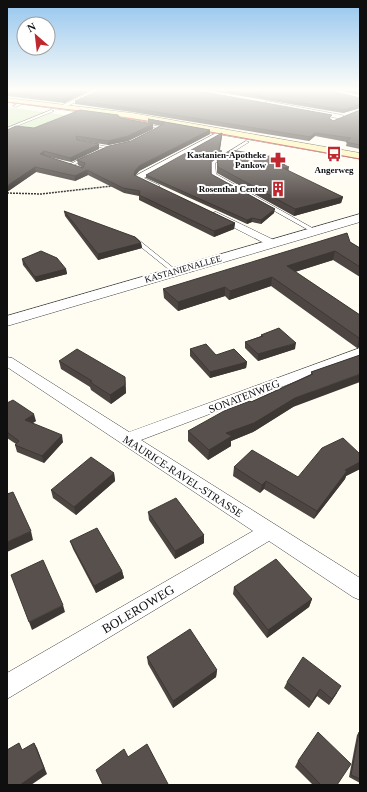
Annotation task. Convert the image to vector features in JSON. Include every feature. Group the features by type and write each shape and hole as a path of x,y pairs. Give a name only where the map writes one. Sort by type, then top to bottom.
{"main road":[{"path":"181,126 360,156"}],"street":[{"path":"161,190 140,180 140,177 222,132"},
{"path":"210,212 272,243"},
{"name":"KASTANIENALLEE","path":"7,321 360,218"},
{"name":"SONATENWEG","path":"128,439 360,352"},
{"name":"MAURICE-RAVEL-STRASSE","path":"7,361 360,590"},
{"name":"BOLEROWEG","path":"7,687 269,531"}],"lane":[{"path":"151,126 161,128 155,131"},
{"path":"247,142 213,163 214,175 314,231"},
{"path":"86,143 108,148"},
{"path":"102,150 114,147"},
{"path":"71,165 90,156"},
{"path":"64,163 77,167"},
{"path":"129,237 143,244 174,272"}],"path":[{"path":"7,192 41,194 111,186 140,180"}],"green space":[{"path":"7,126 69,126 7,154"}],"building":[{"path":"16,126 34,128 39,126 149,126 128,136 108,141 76,136 77,140 99,144 70,158 44,151 40,154 83,168 85,163 77,160 109,146 131,141 160,126 187,126 210,130 139,166 134,175 235,223 214,231 139,195 140,191 123,188 87,170 75,176 35,167 7,186 7,130"},
{"path":"242,126 360,126 360,145 346,142 351,138 315,133 310,137"},
{"path":"222,133 219,150 222,151 211,159 211,174 275,209 261,220 252,218 247,220 146,175"},
{"name":"Rosenthal Center","path":"231,150 286,159 280,163 289,167 283,168 343,197 295,209 218,167 217,158"},
{"path":"64,211 135,237 141,243 98,254"},
{"path":"347,233 350,242 360,248 360,267 335,251 287,266 360,315 360,338 272,277 230,291 225,287 178,302 163,289"},
{"path":"41,251 57,258 66,269 35,277 22,259"},
{"path":"279,328 296,343 258,354 245,342 263,336 261,335"},
{"path":"206,344 216,355 234,349 247,362 210,372 190,349"},
{"path":"77,349 125,377 125,385 110,395 90,382 92,381 59,361"},
{"path":"360,355 360,374 295,398 254,423 226,433 232,436 209,450 188,431 224,411 250,401 251,402 313,374 311,372"},
{"path":"13,400 34,414 25,420 62,435 42,456 15,445 19,441 7,432 7,403"},
{"path":"343,438 360,454 360,462 345,470 347,471 317,511 266,481 262,485 234,467 252,450 298,477 322,448"},
{"path":"91,457 114,473 74,507 51,490"},
{"path":"13,492 31,531 7,542 7,494"},
{"path":"176,498 204,535 175,551 148,512"},
{"path":"97,528 122,571 94,586 70,541"},
{"path":"276,559 312,599 268,630 234,587"},
{"path":"43,560 63,605 29,622 11,575"},
{"path":"190,629 217,670 173,701 147,657"},
{"path":"303,657 341,686 332,699 320,689 312,702 287,682"},
{"path":"318,732 351,764 337,785 321,785 298,761"},
{"path":"360,732 360,779 351,775"},
{"path":"19,743 22,750 34,743 44,768 20,785 7,785 7,750"},
{"path":"147,744 168,784 167,785 103,785 96,770 124,749 128,757"}],"tram line":[{"path":"199,130 360,159"}],"place":[{"name":"Angerweg","path":"334,154"},
{"name":"Kastanien-Apotheke Pankow","path":"278,160"},
{"name":"Rosenthal Center","path":"278,189"}]}
